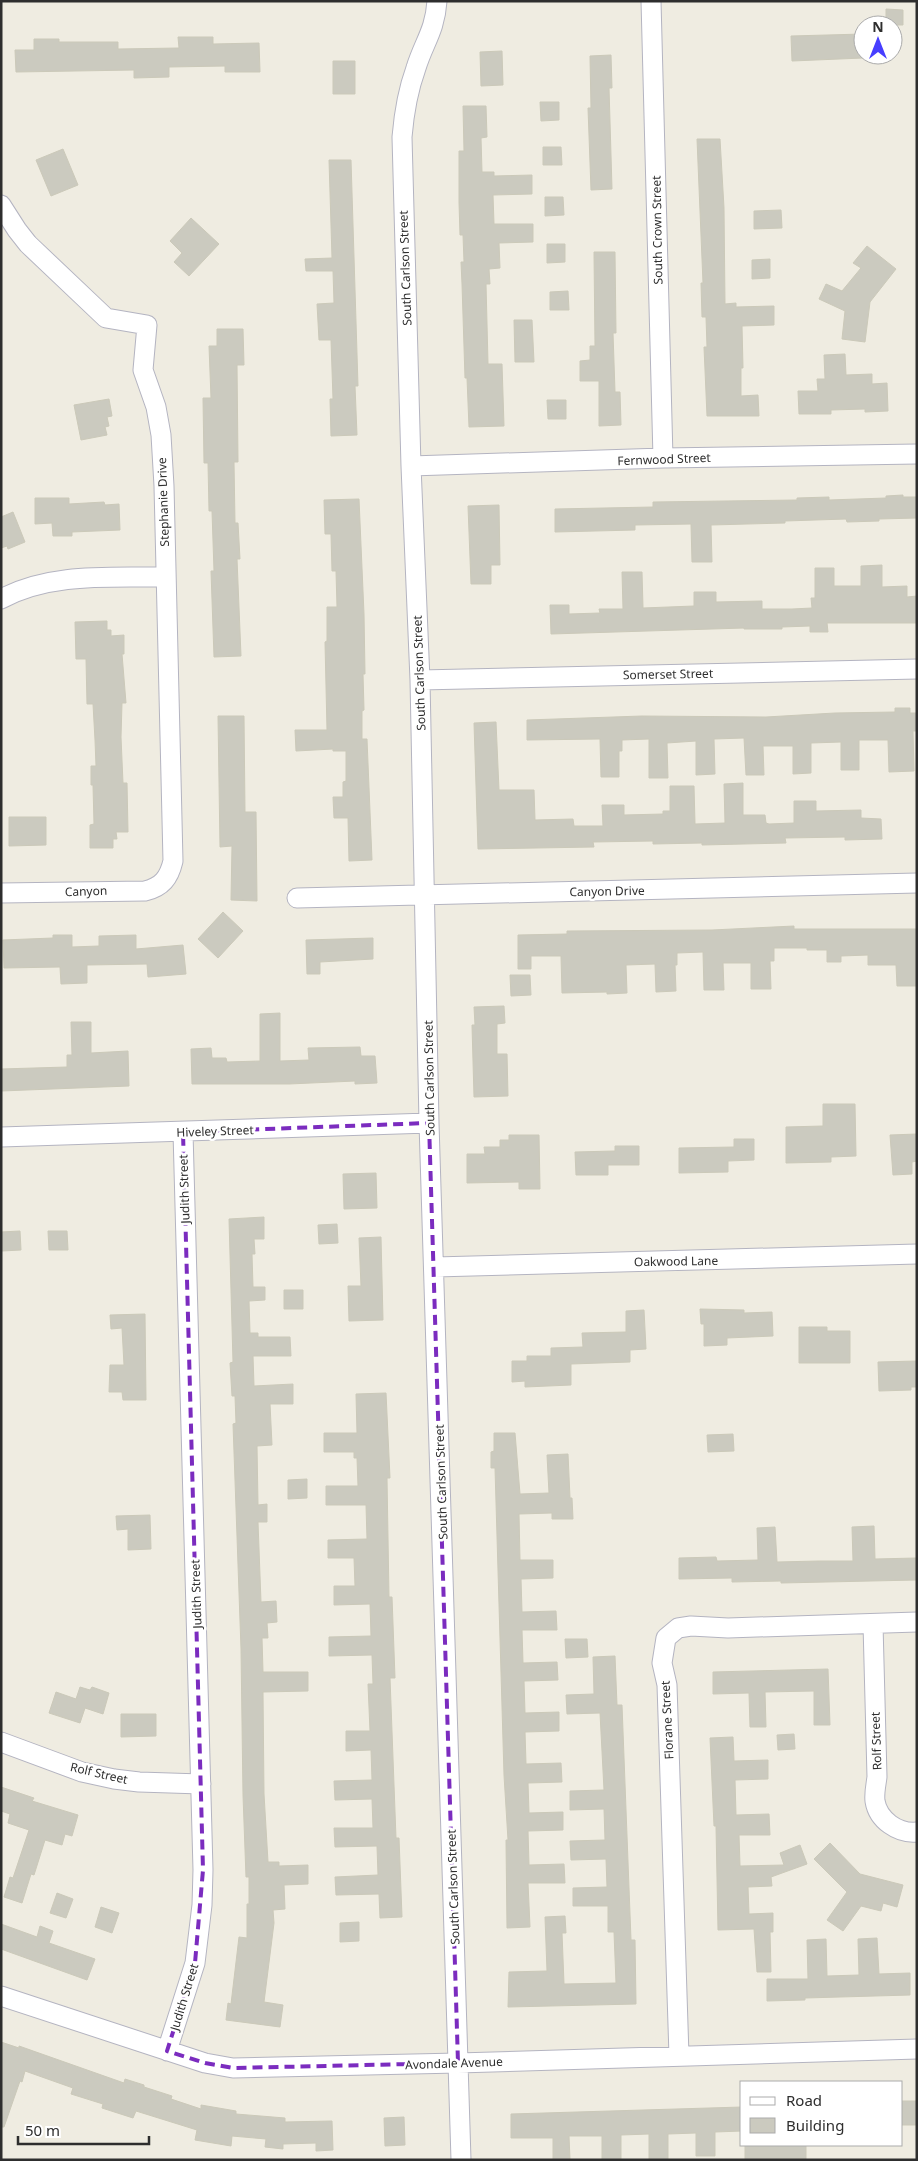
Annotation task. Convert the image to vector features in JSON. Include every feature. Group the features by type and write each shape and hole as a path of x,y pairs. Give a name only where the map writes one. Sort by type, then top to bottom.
{"street":[{"name":"South Carlson Street","path":"437,1 431,35 416,66 410,87 402,137 411,466 420,680 429,1123 435,1267 461,2160"},
{"name":"South Crown Street","path":"651,1 663,458"},
{"name":"Stephanie Drive","path":"4,216 28,244 106,318 147,325 143,370 156,407 161,435 173,861 167,878"},
{"name":"Fernwood Street","path":"411,466 663,458 917,454"},
{"path":"1,599 31,587 53,582 166,577"},
{"name":"Somerset Street","path":"420,680 917,669"},
{"name":"Canyon","path":"1,893 144,891 163,883 167,878"},
{"name":"Canyon Drive","path":"297,898 917,883"},
{"name":"Hiveley Street","path":"1,1137 429,1123"},
{"name":"Judith Street","path":"167,2051 195,1963 203,1870 183,1132"},
{"name":"Oakwood Lane","path":"435,1267 917,1254"},
{"name":"Florane Street","path":"679,2056 667,1685 662,1662 666,1638 678,1628 691,1626 728,1628 917,1622"},
{"name":"Rolf Street","path":"873,1624 877,1777 875,1800 881,1815 893,1826 903,1831 917,1832"},
{"name":"Rolf Street","path":"1,1742 82,1772 114,1779 139,1782 201,1784"},
{"name":"Avondale Avenue","path":"1,1996 205,2063 233,2068 917,2049"}],"highlighted area":[{"path":"429,1123 458,2063 233,2068 205,2063 167,2051 195,1963 203,1870 183,1132"}],"building":[{"path":"886,9 903,10 903,15 886,15"},
{"path":"853,34 853,58 792,61 791,36"},
{"path":"178,37 213,37 213,44 259,43 260,72 225,72 225,66 169,67 169,77 134,78 134,70 16,72 15,50 34,50 34,39 59,39 59,42 118,42 118,49 179,48"},
{"path":"502,51 503,85 481,86 480,52"},
{"path":"611,55 612,88 609,88 612,189 591,190 588,108 591,108 590,56"},
{"path":"333,61 355,61 355,94 333,94"},
{"path":"540,102 559,102 559,120 541,121"},
{"path":"463,106 486,106 487,137 481,138 482,172 494,172 494,176 532,175 532,194 493,195 494,224 533,224 533,242 499,243 500,268 489,269 490,284 486,284 488,364 502,364 504,426 469,427 467,378 465,378 461,262 464,262 463,235 460,235 459,202 459,151 464,151"},
{"path":"697,139 720,139 724,208 725,304 736,303 736,307 774,306 774,325 742,326 743,368 741,368 741,396 758,395 759,416 707,416 704,347 707,347 706,317 702,317 701,283 703,283"},
{"path":"543,147 561,147 562,165 543,165"},
{"path":"63,149 78,185 51,196 36,160"},
{"path":"329,160 351,160 358,386 355,386 357,435 331,436 330,399 333,399 331,340 319,340 317,304 334,303 333,271 306,271 305,259 332,258"},
{"path":"545,197 563,197 564,215 545,216"},
{"path":"781,210 782,228 754,229 754,211"},
{"path":"191,218 219,244 189,276 174,262 182,253 170,241"},
{"path":"547,244 565,244 565,262 547,263"},
{"path":"867,246 896,269 870,302 865,342 842,339 845,311 819,299 826,284 842,291 861,268 853,263"},
{"path":"594,252 615,252 616,333 613,333 615,392 620,392 621,425 599,426 599,381 580,381 580,361 590,360 590,346 595,346"},
{"path":"770,259 770,278 752,279 752,260"},
{"path":"568,291 569,310 550,310 550,292"},
{"path":"514,320 532,320 534,362 515,362"},
{"path":"217,329 243,329 244,365 237,365 238,462 234,462 235,523 238,523 240,559 237,559 241,656 214,657 211,571 214,571 212,511 209,511 208,463 204,463 203,398 211,398 209,346 217,346"},
{"path":"845,354 846,375 872,374 872,384 887,383 888,411 865,412 865,409 831,410 831,414 799,414 798,391 818,391 817,379 825,379 824,355"},
{"path":"109,399 112,416 107,417 109,426 105,427 107,435 81,440 74,405"},
{"path":"547,400 566,400 566,419 548,419"},
{"path":"903,495 903,497 917,497 917,518 879,519 879,521 847,522 846,519 711,525 712,562 692,562 691,524 635,525 635,530 555,532 555,509 653,507 653,502 797,500 797,498 829,497 829,500 886,498 886,496"},
{"path":"35,498 69,498 69,504 104,502 105,505 119,504 120,530 72,532 72,536 53,536 52,523 35,524"},
{"path":"359,499 365,674 363,674 364,710 362,711 362,739 367,739 372,860 349,861 348,818 334,818 333,797 343,797 343,782 346,781 346,751 333,751 333,749 296,751 295,730 327,730 325,642 327,641 327,607 337,607 336,571 332,571 331,534 325,534 324,500"},
{"path":"499,505 500,565 491,565 491,584 471,584 468,506"},
{"path":"13,512 25,542 8,549 7,546 1,548 1,517"},
{"path":"882,565 882,587 907,586 907,597 917,596 917,623 827,623 828,632 810,632 810,626 782,627 782,629 744,628 551,634 550,605 569,605 569,614 600,613 599,609 623,609 622,572 642,572 643,608 694,606 694,592 716,592 716,602 762,601 762,609 792,609 812,608 811,598 815,598 815,568 834,568 834,586 861,586 861,566"},
{"path":"107,621 107,630 111,630 111,636 124,635 124,654 122,654 126,703 122,703 121,737 123,783 127,783 128,832 116,832 117,839 113,839 113,848 90,848 90,825 94,824 91,766 96,766 93,704 87,704 86,659 76,659 75,622"},
{"path":"895,708 910,708 910,713 917,713 917,731 913,731 914,771 889,772 888,740 859,740 859,770 841,770 841,742 811,743 811,773 793,774 793,746 763,746 764,775 746,775 744,738 714,739 715,774 696,775 696,741 667,743 668,778 649,778 649,739 622,740 622,751 619,751 619,777 601,777 600,739 527,740 527,720 642,716 766,717 895,712"},
{"path":"218,716 244,716 245,812 256,812 257,901 231,900 232,846 220,847"},
{"path":"496,722 499,790 534,790 535,820 573,819 574,826 603,826 602,805 624,805 624,815 663,814 663,811 670,811 670,786 694,786 695,824 725,823 724,784 743,783 743,815 765,815 766,823 769,824 794,823 794,801 816,801 816,811 861,810 861,818 881,819 882,839 845,840 845,837 785,838 786,843 702,845 702,843 653,844 653,841 593,842 594,847 478,849 474,723"},
{"path":"9,817 46,817 46,845 9,846"},
{"path":"223,912 243,931 218,958 198,939"},
{"path":"794,926 794,929 917,929 917,986 897,986 896,965 868,965 868,955 841,956 841,962 827,962 827,950 807,950 807,948 774,948 774,961 770,961 771,989 751,989 751,963 723,963 724,990 704,990 703,952 677,953 677,965 675,965 676,991 656,992 655,964 626,965 627,993 607,994 607,992 562,993 561,956 531,956 531,969 518,969 518,935 567,934 567,931 712,930"},
{"path":"53,935 72,935 72,947 99,946 99,936 136,935 136,949 183,945 186,974 148,977 147,964 87,965 87,983 61,984 60,967 4,968 3,940 53,938"},
{"path":"373,938 373,959 320,962 320,974 307,974 306,940"},
{"path":"510,975 530,975 531,995 511,996"},
{"path":"504,1006 505,1023 497,1024 497,1054 507,1054 508,1096 474,1097 472,1025 475,1025 474,1007"},
{"path":"280,1013 280,1061 309,1060 308,1048 360,1047 361,1056 375,1056 377,1083 355,1084 355,1081 289,1084 192,1084 191,1049 211,1048 212,1058 226,1058 227,1062 260,1061 260,1014"},
{"path":"71,1022 91,1022 91,1053 128,1051 129,1086 1,1091 1,1069 67,1067 67,1055 72,1055"},
{"path":"823,1104 855,1104 856,1156 831,1157 831,1162 786,1163 786,1127 823,1126"},
{"path":"917,1134 917,1161 912,1162 912,1174 893,1175 890,1135"},
{"path":"509,1135 539,1135 540,1189 519,1189 519,1182 467,1183 467,1154 485,1154 484,1147 500,1147 500,1140 509,1140"},
{"path":"734,1139 754,1139 754,1160 728,1161 728,1172 679,1173 679,1148 734,1147"},
{"path":"615,1146 639,1146 639,1165 608,1165 608,1175 576,1175 575,1152 615,1151"},
{"path":"376,1173 377,1208 344,1209 343,1174"},
{"path":"264,1217 264,1239 254,1239 255,1254 252,1254 253,1287 265,1287 265,1300 249,1301 250,1333 258,1333 258,1337 290,1337 291,1356 253,1356 254,1386 293,1384 293,1404 270,1404 272,1445 257,1446 258,1505 267,1504 267,1522 258,1522 261,1602 276,1601 277,1622 267,1623 268,1638 262,1638 263,1672 308,1672 308,1691 263,1692 264,1794 268,1862 279,1862 279,1866 308,1865 308,1884 284,1885 285,1909 273,1910 274,1923 264,2002 283,2005 280,2027 226,2020 228,2003 231,2004 239,1937 247,1938 247,1904 249,1904 249,1877 246,1877 243,1795 241,1649 233,1424 236,1423 235,1396 232,1396 230,1363 233,1362 229,1219"},
{"path":"337,1224 338,1243 319,1244 318,1225"},
{"path":"20,1231 21,1250 2,1251 1,1232"},
{"path":"48,1231 67,1231 68,1250 49,1250"},
{"path":"381,1237 383,1320 349,1321 348,1286 361,1286 359,1238"},
{"path":"284,1290 303,1290 303,1309 284,1309"},
{"path":"700,1309 744,1310 744,1313 772,1312 773,1336 727,1338 727,1345 704,1346 704,1324 701,1324"},
{"path":"644,1310 646,1349 630,1350 630,1362 571,1364 571,1385 525,1387 525,1381 512,1382 512,1361 527,1361 527,1356 551,1356 551,1348 583,1347 582,1333 626,1332 626,1311"},
{"path":"145,1314 146,1400 123,1400 122,1392 109,1392 110,1365 124,1365 122,1328 111,1329 110,1315"},
{"path":"799,1327 827,1327 827,1331 850,1331 850,1363 799,1363"},
{"path":"917,1361 917,1387 911,1387 911,1390 879,1391 878,1362"},
{"path":"386,1393 390,1478 387,1478 389,1597 392,1597 395,1678 390,1678 396,1838 399,1838 402,1917 380,1918 379,1894 336,1895 335,1877 378,1875 377,1846 335,1847 334,1828 373,1828 372,1799 335,1800 334,1781 372,1780 371,1750 346,1751 346,1731 370,1731 368,1684 373,1684 372,1655 329,1656 329,1637 371,1636 370,1604 334,1605 334,1586 355,1586 354,1558 328,1558 328,1540 367,1539 366,1505 326,1505 326,1486 358,1486 357,1458 354,1458 354,1452 324,1452 324,1433 357,1433 356,1394"},
{"path":"494,1433 515,1433 520,1494 549,1493 547,1455 568,1454 570,1498 572,1498 573,1519 552,1519 552,1513 519,1514 520,1560 553,1560 553,1578 521,1579 522,1612 556,1611 557,1630 522,1630 523,1663 557,1662 558,1680 524,1681 525,1713 559,1712 559,1731 525,1732 526,1764 561,1763 562,1782 528,1783 529,1813 563,1812 563,1830 528,1831 529,1865 564,1864 565,1883 528,1883 530,1927 507,1928 506,1840 508,1840 504,1775 495,1468 491,1468 491,1452 494,1451"},
{"path":"733,1434 734,1451 708,1452 707,1435"},
{"path":"307,1479 307,1498 288,1499 288,1480"},
{"path":"150,1515 151,1549 128,1550 128,1529 117,1530 116,1516"},
{"path":"874,1526 875,1559 916,1558 916,1580 781,1583 781,1581 732,1582 732,1578 679,1579 679,1558 716,1557 717,1561 758,1560 757,1528 775,1527 777,1562 853,1561 852,1527"},
{"path":"565,1639 587,1639 588,1657 566,1658"},
{"path":"615,1656 617,1705 622,1705 631,1940 635,1940 636,2004 508,2007 509,1972 547,1971 545,1917 565,1916 566,1933 562,1933 564,1984 616,1983 614,1932 608,1932 608,1906 573,1906 573,1888 607,1887 606,1859 571,1860 570,1841 605,1840 604,1809 570,1810 570,1791 604,1790 600,1713 567,1714 566,1695 594,1694 593,1657"},
{"path":"828,1669 830,1725 814,1725 814,1691 765,1692 766,1727 750,1727 749,1693 713,1694 713,1672"},
{"path":"80,1687 90,1690 92,1687 109,1693 103,1714 85,1708 80,1723 49,1713 56,1692 76,1699"},
{"path":"121,1714 156,1714 156,1736 121,1737"},
{"path":"794,1734 795,1749 778,1750 777,1735"},
{"path":"733,1737 734,1761 768,1760 768,1779 735,1780 736,1815 769,1814 770,1835 739,1835 740,1866 784,1865 780,1853 800,1845 807,1864 771,1877 772,1886 748,1887 749,1914 773,1913 773,1932 770,1932 771,1972 757,1972 754,1929 718,1930 716,1826 714,1826 710,1738"},
{"path":"1,1787 34,1798 32,1801 78,1815 72,1836 65,1834 62,1845 45,1840 34,1875 31,1874 22,1903 4,1897 10,1877 13,1878 29,1830 8,1823 10,1814 1,1811"},
{"path":"830,1843 860,1874 903,1885 897,1907 883,1903 881,1911 861,1906 843,1931 827,1920 847,1892 814,1859"},
{"path":"57,1893 73,1899 66,1918 50,1913"},
{"path":"101,1907 119,1913 112,1933 95,1927"},
{"path":"359,1922 359,1941 340,1942 340,1923"},
{"path":"1,1924 37,1937 40,1926 53,1931 49,1943 95,1959 87,1980 1,1949"},
{"path":"877,1938 879,1974 910,1973 910,1995 767,2001 767,1979 808,1979 807,1940 826,1939 827,1976 859,1975 858,1939"},
{"path":"1,2042 19,2048 19,2046 124,2083 125,2079 144,2085 144,2087 172,2096 171,2099 201,2109 201,2105 236,2111 236,2114 285,2118 285,2122 332,2121 333,2150 316,2151 316,2143 283,2144 283,2149 265,2147 266,2139 232,2136 231,2146 195,2140 197,2130 136,2111 133,2118 102,2108 103,2104 71,2094 73,2088 25,2071 4,2127 1,2127"},
{"path":"903,2101 917,2101 917,2125 903,2125"},
{"path":"740,2107 740,2131 715,2132 715,2156 696,2156 696,2133 668,2134 668,2160 649,2160 649,2134 621,2135 621,2160 602,2160 602,2136 569,2136 570,2160 553,2160 553,2138 511,2138 511,2114"},
{"path":"404,2117 405,2145 385,2146 384,2118"},
{"path":"745,2146 806,2146 806,2159 745,2160"}]}
